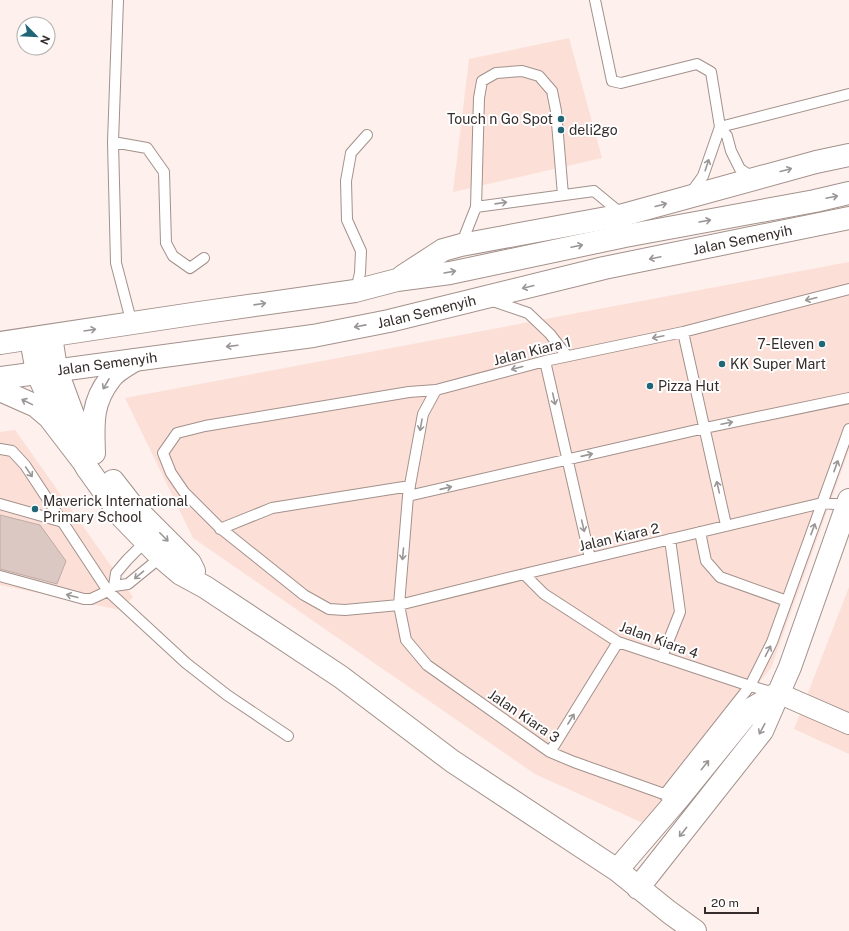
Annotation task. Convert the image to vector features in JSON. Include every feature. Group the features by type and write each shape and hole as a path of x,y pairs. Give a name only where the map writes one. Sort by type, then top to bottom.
{"main road":[{"path":"397,280 443,250 460,245 623,215 754,178 849,155"},
{"name":"Jalan Semenyih","path":"0,343 355,291 397,280 450,272 625,236 815,201 849,193"},
{"name":"Jalan Semenyih","path":"0,378 313,336 389,321 604,268 849,218"},
{"path":"693,250 775,247 849,232"},
{"path":"41,337 46,371 73,414 88,457 123,518 161,557 181,574 205,587 342,677 452,761 617,870 638,888 695,931"},
{"path":"88,457 97,400 110,378 136,359"},
{"path":"0,390 36,406 49,417 88,457 101,466 131,504 190,563 205,587"},
{"path":"638,888 762,731 790,668 848,503"},
{"path":"617,870 671,797 752,709 778,693"}],"street":[{"path":"778,693 849,724"}],"lane":[{"path":"118,0 113,142 116,264 132,324"},
{"path":"595,0 612,80 621,83 697,64 711,72 720,127 703,176 687,198"},
{"path":"460,245 476,207 480,92 482,81 496,73 522,71 539,76 552,92 556,111 563,195"},
{"path":"720,127 849,94"},
{"path":"720,127 727,136 730,150 740,169 754,178"},
{"path":"355,291 360,273 361,251 347,220 346,181 351,153 368,135"},
{"path":"113,142 147,148 164,172 166,243 173,256 190,268 204,258"},
{"path":"476,207 594,191 623,215"},
{"name":"Jalan Kiara 1","path":"220,529 184,492 172,473 163,453 177,433 205,426 409,392 436,390 567,356 683,332 849,289"},
{"path":"484,298 528,313 550,334 567,356"},
{"path":"683,332 726,525"},
{"path":"546,361 590,558"},
{"path":"399,605 409,491 423,414 436,390"},
{"path":"220,529 272,508 409,491 568,460 705,428 849,398"},
{"path":"671,797 750,686 772,642 849,429"},
{"path":"0,449 12,451 25,465 63,522 111,588 186,663 227,695 288,736"},
{"name":"Jalan Kiara 2","path":"220,529 304,595 329,609 345,610 399,605 822,502 848,503"},
{"path":"0,504 63,522"},
{"path":"700,532 706,560 720,577 787,601"},
{"path":"662,657 680,612 670,539"},
{"path":"111,588 116,573 146,542"},
{"path":"0,576 84,599 91,599 111,588 128,584 161,557"},
{"name":"Jalan Kiara 4","path":"524,574 544,594 618,642 750,686 778,693"},
{"name":"Jalan Kiara 3","path":"399,605 406,640 427,665 550,752 671,797"},
{"path":"550,752 618,642"}],"shaded area":[{"path":"569,38 602,158 453,192 469,59"},
{"path":"849,262 849,450 771,668 643,823 535,774 193,538 125,398"},
{"name":"Maverick International Primary School","path":"15,430 133,597 120,610 0,585 0,432"},
{"path":"849,587 849,754 794,729"}],"building":[{"path":"0,515 40,525 66,561 57,584 0,569"}],"place":[{"name":"Touch n Go Spot","path":"561,119"},
{"name":"deli2go","path":"561,130"},
{"name":"7-Eleven","path":"822,344"},
{"name":"KK Super Mart","path":"722,364"},
{"name":"Pizza Hut","path":"650,386"},
{"name":"Maverick International Primary School","path":"35,509"}]}
